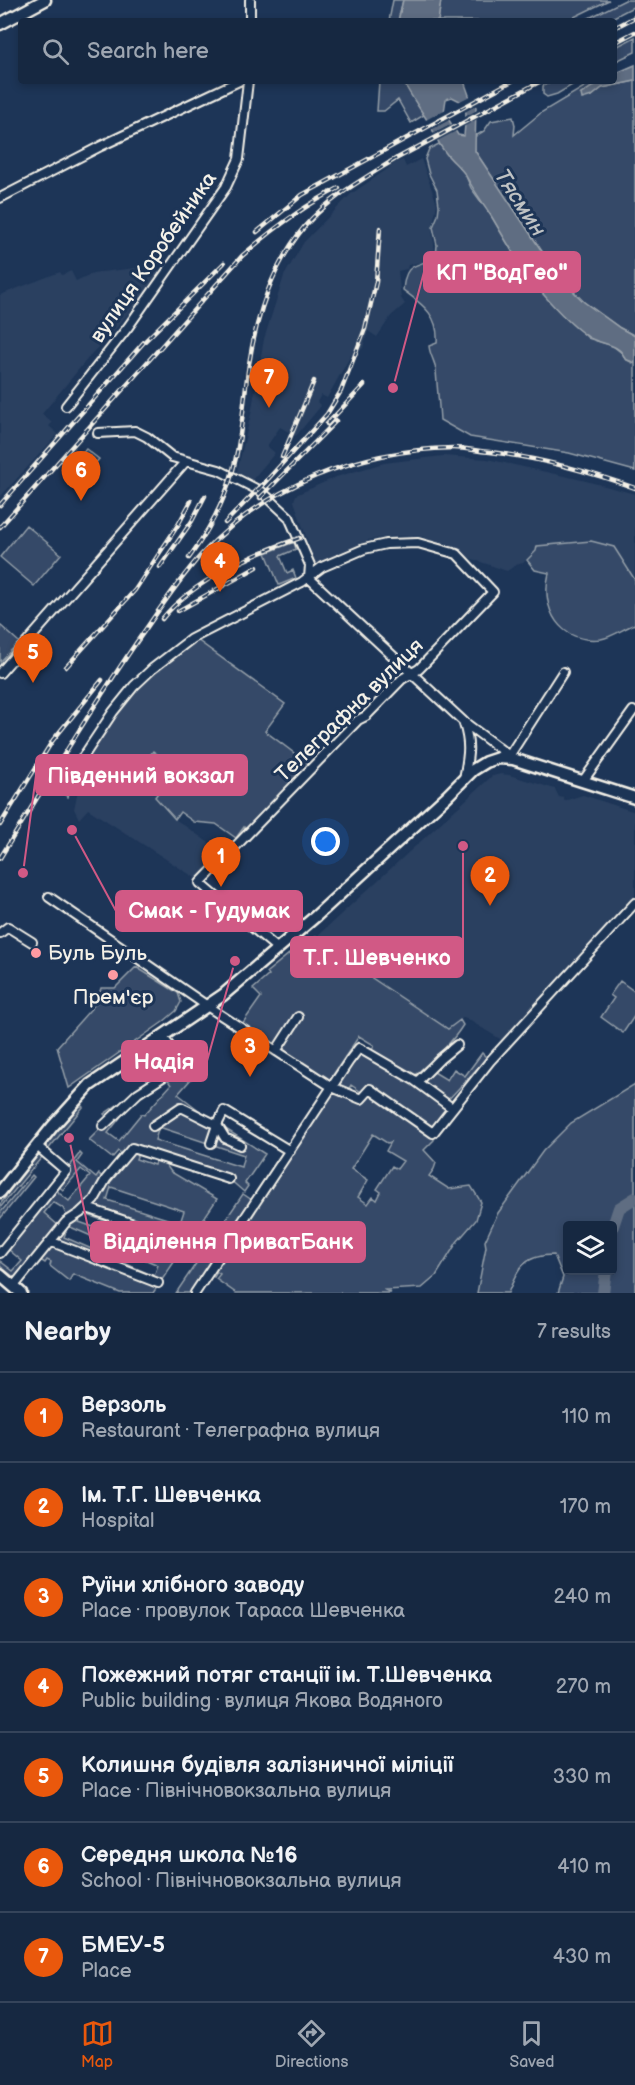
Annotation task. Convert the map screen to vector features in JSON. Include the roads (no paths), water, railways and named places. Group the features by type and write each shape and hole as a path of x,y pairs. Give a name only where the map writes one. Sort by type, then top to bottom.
{"main road":[{"path":"0,24 45,0"},
{"path":"0,1192 90,1084 207,1006 278,949 405,835 473,770 498,758 511,758 635,798"},
{"path":"0,1275 18,1290"}],"street":[{"path":"250,0 250,18"},
{"path":"0,198 101,146 233,84"},
{"name":"вулиця Коробейника","path":"66,406 128,327 226,186 238,159 248,84"},
{"path":"98,433 135,431 147,437 172,457 232,475 262,492 286,514 300,538 310,565 309,578"},
{"path":"0,673 186,461"},
{"name":"Телеграфна вулиця","path":"278,949 200,883 358,720 366,716 402,680 419,669 493,592 457,554 418,543 386,544 364,549 322,567 309,578"},
{"path":"309,578 464,722 511,758 563,672"},
{"path":"83,757 113,712 134,686 152,669 191,639 309,578"},
{"path":"583,781 633,711"},
{"path":"464,722 469,740 469,755 464,779"},
{"path":"49,897 207,1006 332,1087 362,1100 370,1089 433,1133 490,1061 635,903"},
{"path":"0,933 8,927 32,942"},
{"path":"276,1051 298,1017"},
{"path":"96,1122 103,1126 138,1094 183,1064 162,1036"},
{"path":"417,1082 457,1045"},
{"path":"195,1293 359,1048 417,1082 452,1108"},
{"path":"153,1126 181,1107 217,1125 225,1138 240,1145"},
{"path":"211,1143 224,1111 290,1151"},
{"path":"0,1253 66,1171 37,1146"},
{"path":"18,1290 46,1246 52,1242 67,1221 87,1208 106,1179 132,1148 229,1179"},
{"path":"87,1208 154,1231"},
{"path":"52,1242 158,1283"}],"waterway":[{"path":"615,1221 619,1208 635,1198"},
{"path":"603,1293 605,1275"}],"railway":[{"path":"617,26 635,17"},
{"path":"617,41 635,32"},
{"path":"257,232 302,195 506,84"},
{"path":"390,162 535,84"},
{"path":"189,558 213,519 231,477 238,449 256,327 283,257 305,226 325,206 397,158"},
{"path":"0,527 242,256 313,202 339,188"},
{"path":"258,490 327,414 341,391 365,329 376,282 380,228"},
{"path":"0,505 144,342 224,263"},
{"path":"282,457 314,381"},
{"path":"327,424 364,385"},
{"path":"260,498 336,421"},
{"path":"0,858 101,696 184,576 201,555 227,530 255,509 285,491 349,464 418,450 453,448 545,462 635,488"},
{"path":"225,523 263,484"},
{"path":"160,567 192,521 205,496"},
{"path":"66,667 135,590 191,501"},
{"path":"162,619 190,592 225,570 300,538"},
{"path":"178,611 257,567"},
{"path":"0,825 53,740 102,680"}],"place":[{"name":"КП \"ВодГео\"","path":"393,388"},
{"name":"БМЕУ-5","path":"269,408"},
{"name":"Середня школа №16","path":"81,501"},
{"name":"Пожежний потяг станції ім. Т.Шевченка","path":"220,592"},
{"name":"Колишня будівля залізничної міліції","path":"33,683"},
{"name":"Смак - Гудумак","path":"72,830"},
{"name":"Т.Г. Шевченко","path":"463,846"},
{"name":"Південний вокзал","path":"23,873"},
{"name":"Верзоль","path":"221,887"},
{"name":"Ім. Т.Г. Шевченка","path":"490,906"},
{"name":"Буль Буль","path":"36,953"},
{"name":"Надія","path":"235,961"},
{"name":"Прем'єр","path":"113,975"},
{"name":"Руїни хлібного заводу","path":"250,1077"},
{"name":"Відділення ПриватБанк","path":"69,1138"}],"water label":[{"name":"Тясмин","path":"521,202"}]}
